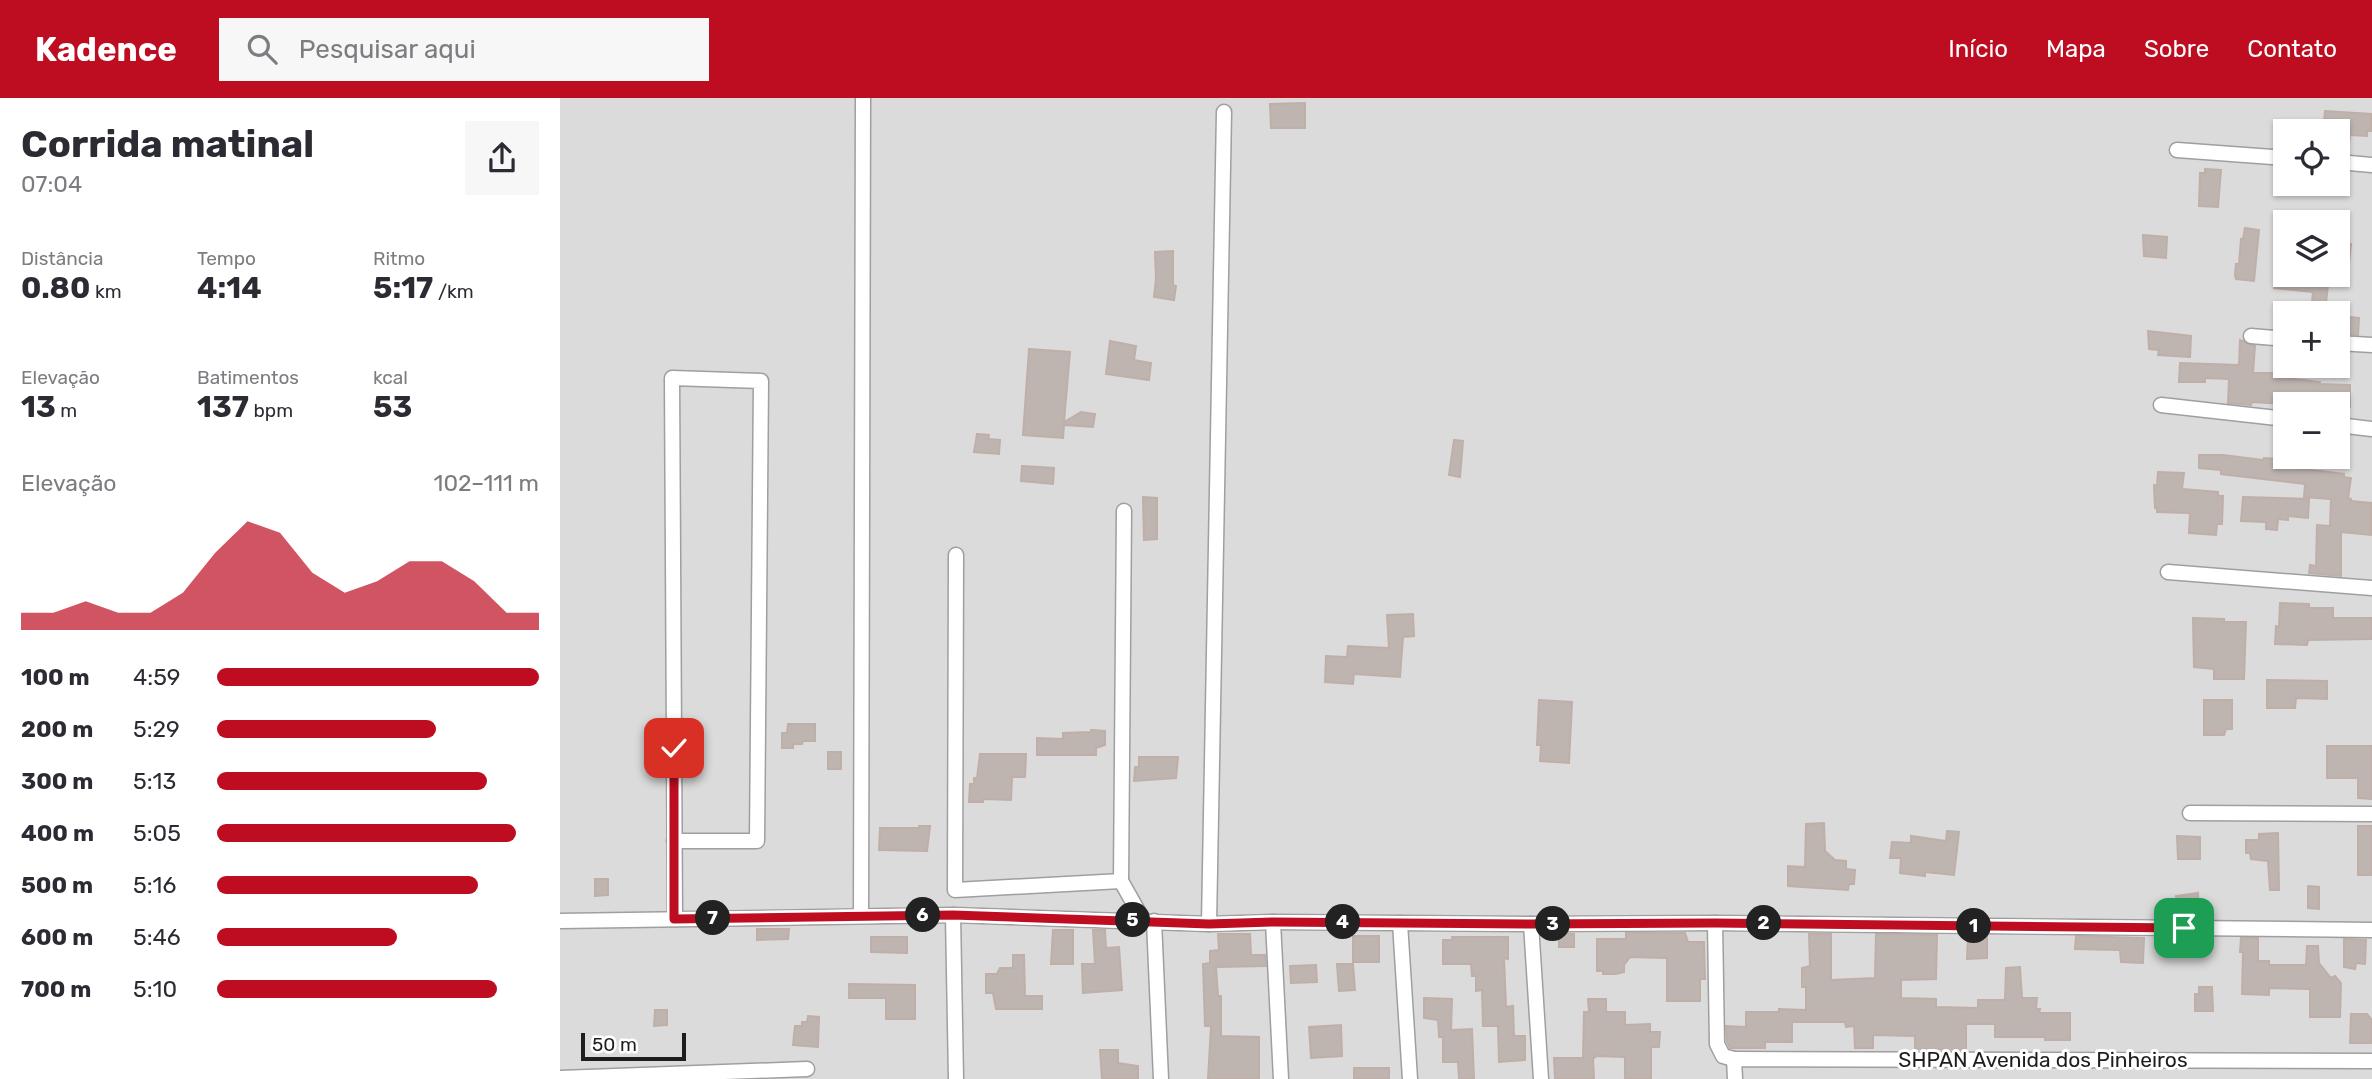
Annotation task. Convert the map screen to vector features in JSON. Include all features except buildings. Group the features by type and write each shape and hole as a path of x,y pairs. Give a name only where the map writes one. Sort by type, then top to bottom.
{"street":[{"path":"861,915 860,354 863,98"},
{"path":"1209,924 1224,112"},
{"path":"2177,150 2273,157"},
{"path":"2350,163 2372,165"},
{"path":"2251,336 2273,338"},
{"path":"2350,344 2372,345"},
{"path":"674,841 757,841 761,381 671,378 674,919"},
{"path":"2161,405 2273,418"},
{"path":"2350,426 2372,429"},
{"path":"1124,511 1121,881 1148,920 1161,1079"},
{"path":"956,555 956,890 1121,881"},
{"path":"2168,572 2372,588"},
{"path":"2190,813 2372,814"},
{"path":"953,915 956,1079"},
{"path":"560,921 953,915 1209,924 1715,923 2372,930"},
{"path":"1273,922 1281,1079"},
{"path":"1400,923 1410,1079"},
{"path":"1715,923 1717,1044 1723,1056 1734,1059 1735,1079"},
{"path":"1531,924 1541,1079"},
{"name":"SHPAN Avenida dos Pinheiros","path":"1734,1059 2372,1061"},
{"path":"560,1078 807,1069"}],"shaded area":[{"path":"560,98 2372,98 2372,1079 560,1079"}],"route":[{"path":"674,748 674,919 953,915 1209,924 1715,923 2184,928"}]}
